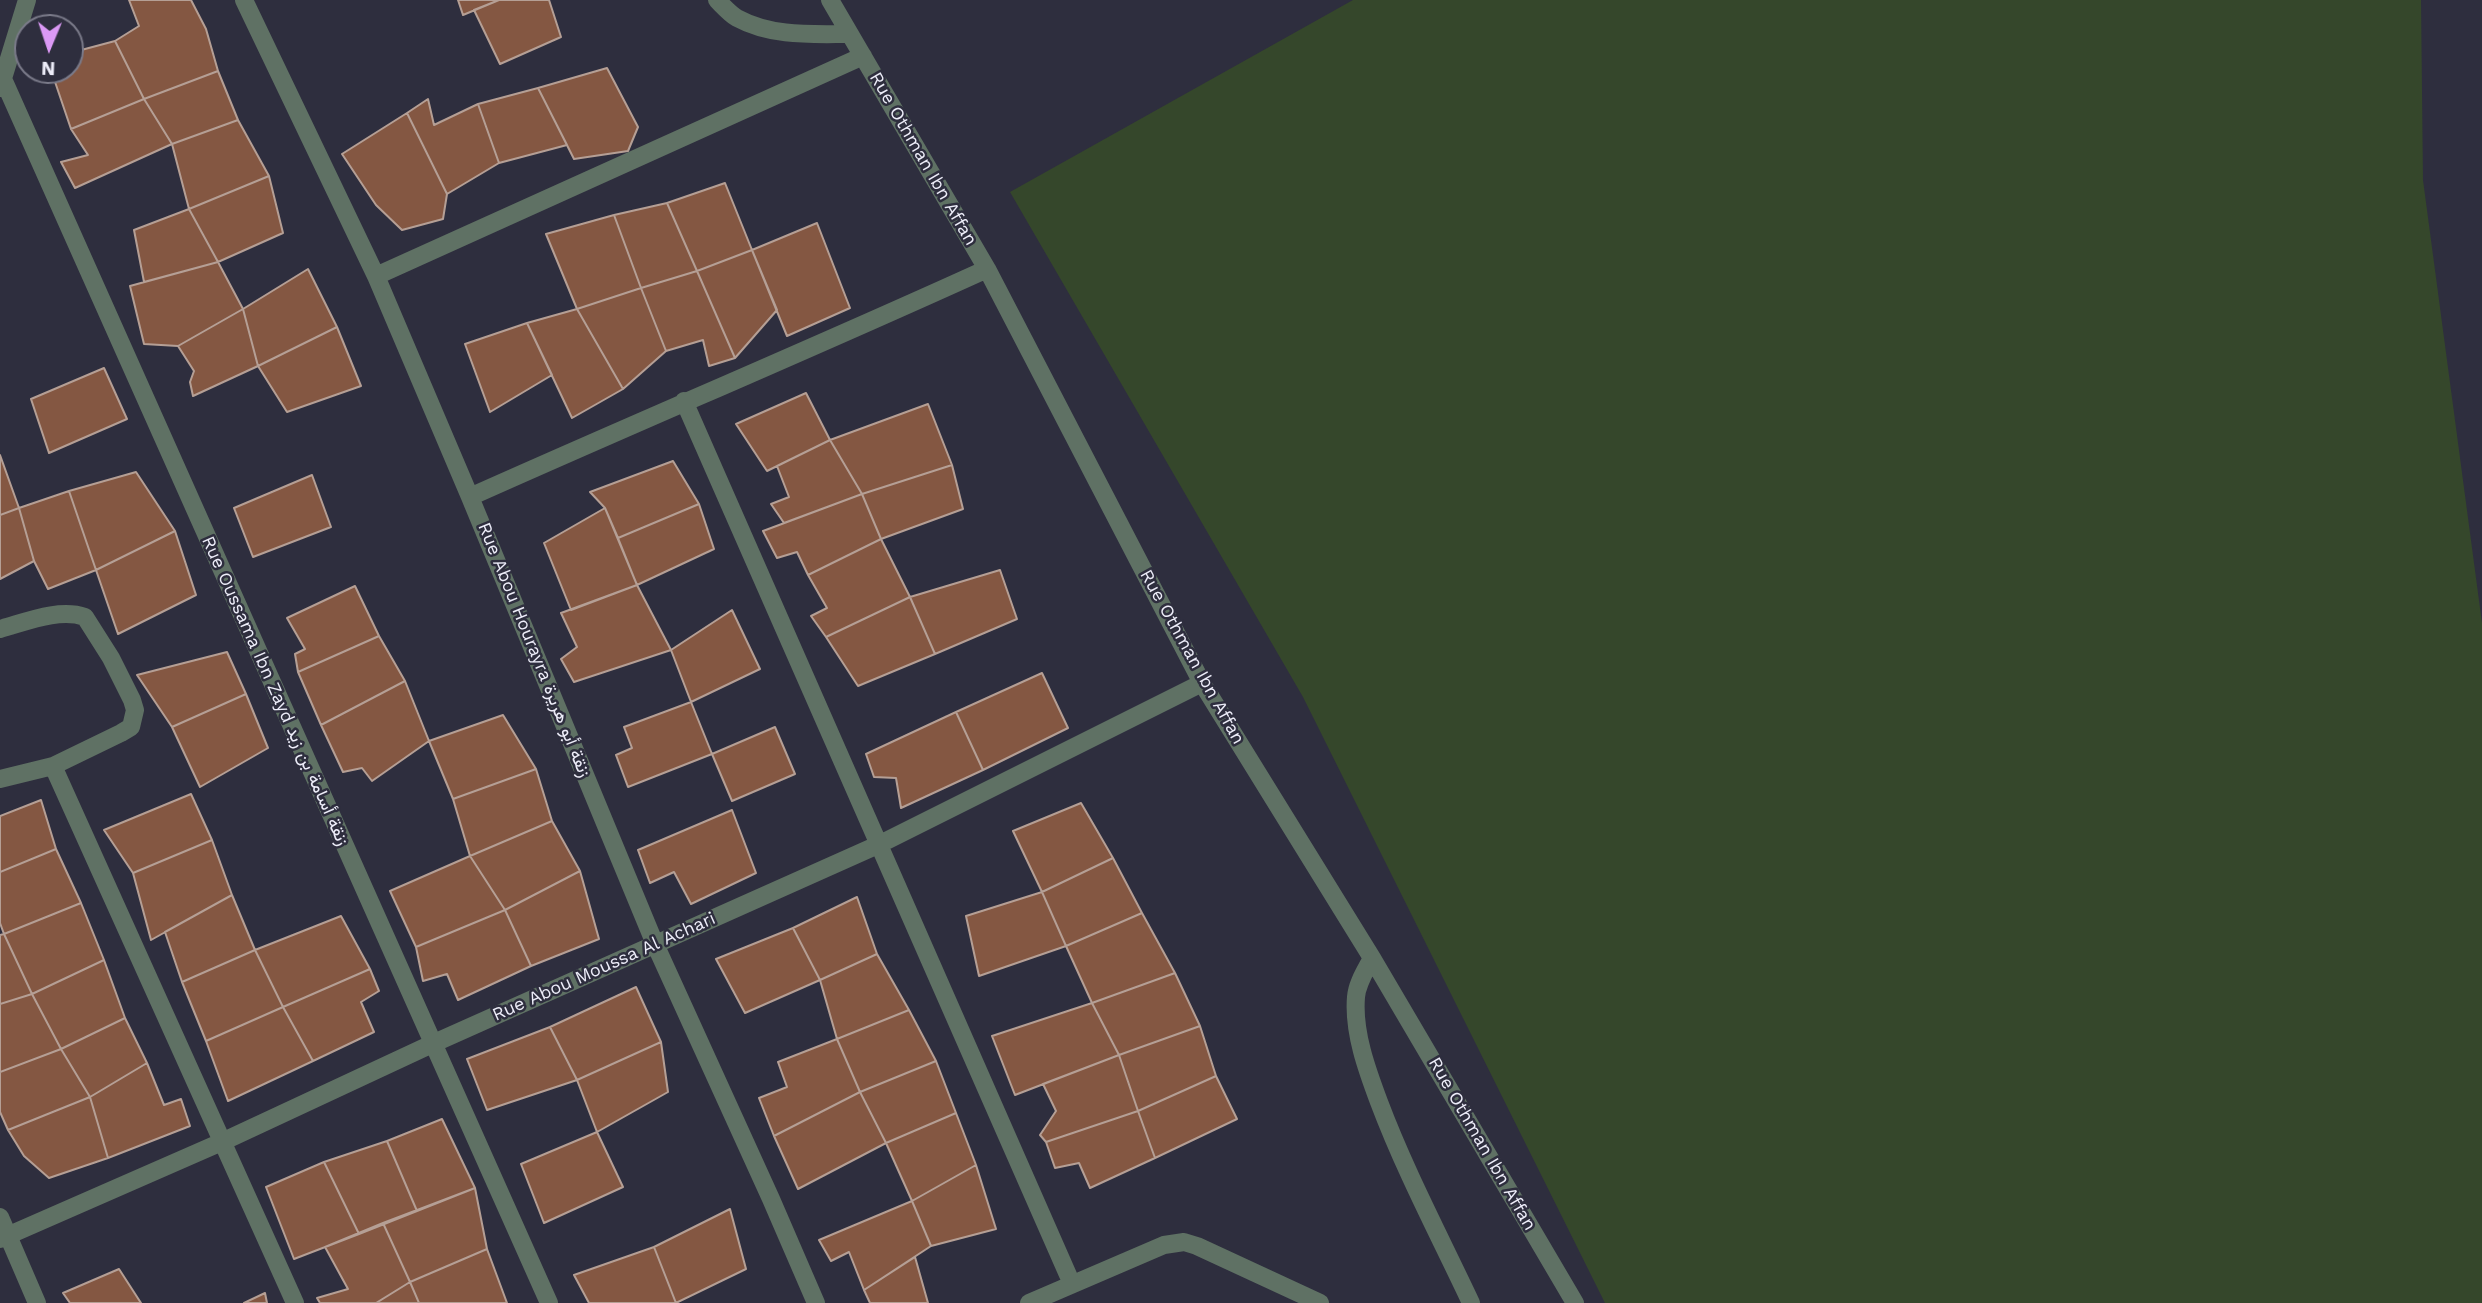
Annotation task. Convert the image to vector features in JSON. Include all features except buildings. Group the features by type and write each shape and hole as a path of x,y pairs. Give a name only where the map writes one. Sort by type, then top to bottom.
{"street":[{"path":"1,84 27,0"},
{"name":"Rue Abou Hourayra زنقة أبو هريرة","path":"244,0 376,276 655,944 816,1303"},
{"path":"717,0 735,18 765,30 850,34"},
{"name":"Rue Othman Ibn Affan","path":"830,0 987,270 1202,683 1372,958 1575,1303"},
{"path":"376,276 863,56"},
{"name":"Rue Oussama Ibn Zayd زنقة أسامة بن زيد","path":"1,84 549,1303"},
{"path":"470,497 684,401 808,351 987,270"},
{"path":"684,401 1072,1284"},
{"path":"0,629 51,616 76,614 85,617 105,648 135,710 131,727 53,766 0,779"},
{"name":"Rue Abou Moussa Al Achari","path":"4,1237 224,1141 432,1044 880,844 1202,683"},
{"path":"53,766 295,1303"},
{"path":"1372,958 1357,988 1356,997 1358,1027 1371,1079 1393,1140 1471,1303"},
{"path":"0,1217 4,1237 37,1303"},
{"path":"1029,1303 1164,1245 1184,1242 1320,1303"}],"green space":[{"path":"1353,0 2421,0 2423,180 2482,623 2482,1303 1605,1303 1303,697 1010,192"}]}
